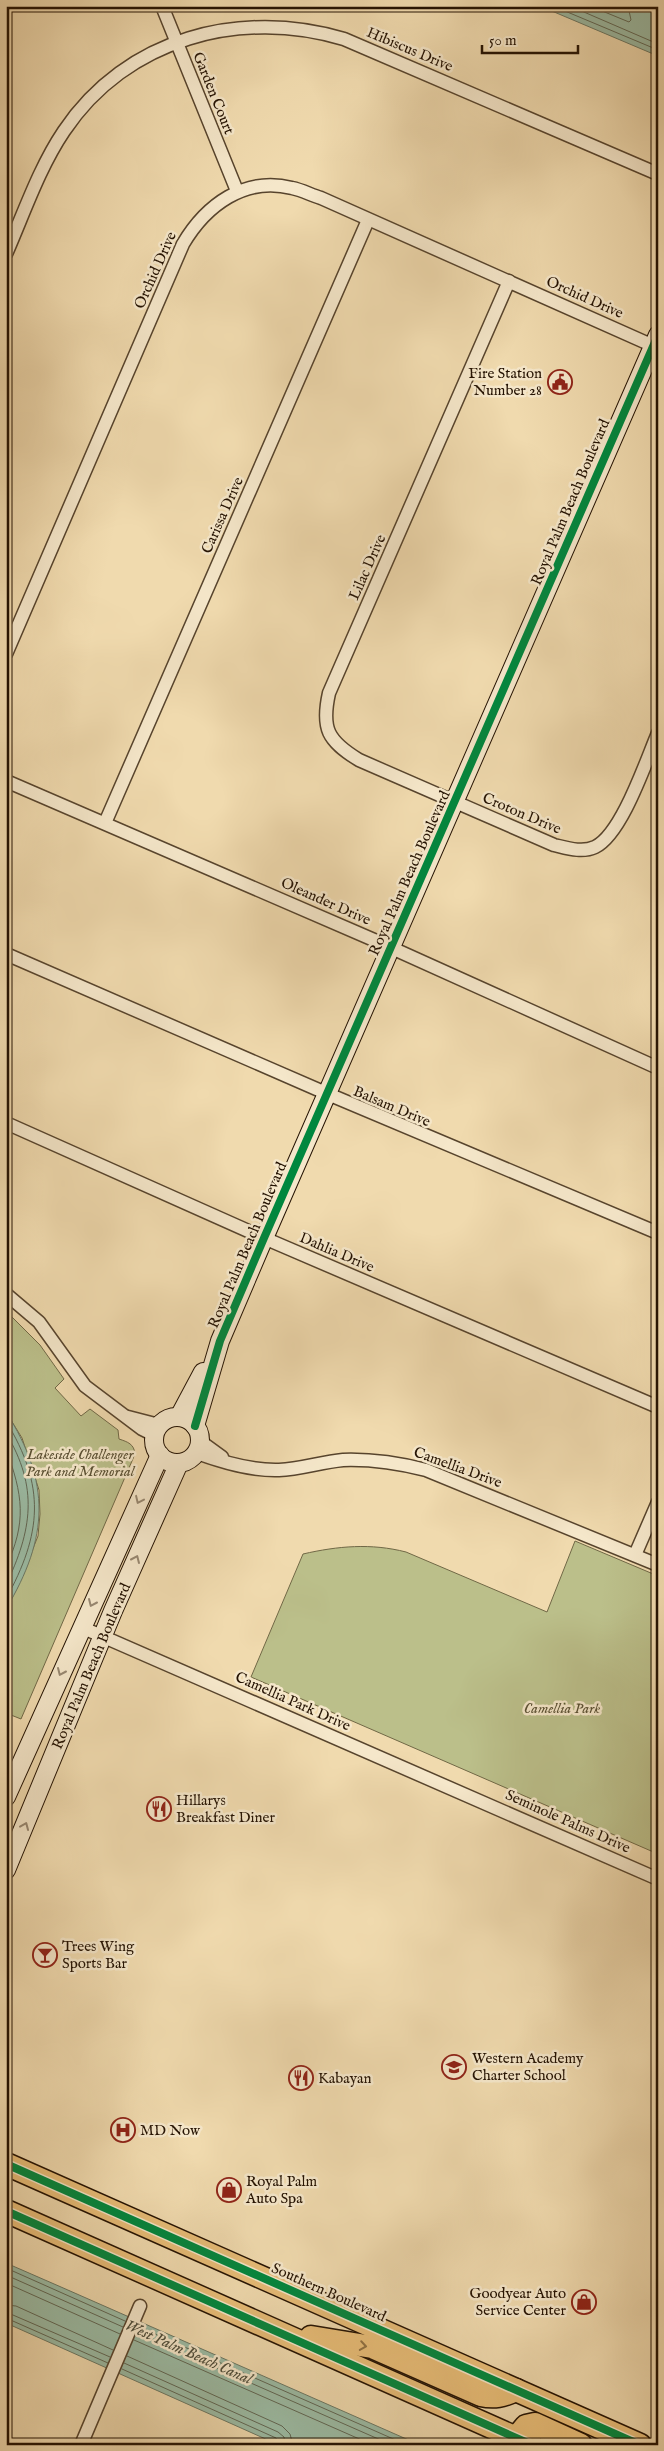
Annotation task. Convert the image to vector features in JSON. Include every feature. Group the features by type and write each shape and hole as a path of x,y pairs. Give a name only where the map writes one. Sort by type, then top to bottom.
{"highway":[{"name":"Southern Boulevard","path":"6,2164 640,2445"},
{"path":"6,2210 524,2441 526,2426 535,2424 581,2445"},
{"path":"280,2332 372,2347 481,2395 492,2398 504,2396 516,2390"}],"street":[{"name":"Garden Court","path":"162,6 237,191"},
{"name":"Hibiscus Drive","path":"6,254 49,155 70,123 90,100 122,72 176,42 204,33 234,28 264,26 295,27 344,39 658,174"},
{"name":"Orchid Drive","path":"6,654 183,244 203,216 237,191 270,184 292,188 321,198 368,220 656,343"},
{"name":"Carissa Drive","path":"105,823 368,220"},
{"name":"Lilac Drive","path":"455,802 359,760 340,749 329,735 324,715 329,693 509,281"},
{"name":"Royal Palm Beach Boulevard","path":"179,1417 220,1341 656,343"},
{"name":"Croton Drive","path":"455,802 554,845 577,850 594,847 606,840 618,824 658,733"},
{"name":"Oleander Drive","path":"6,781 392,948 658,1068"},
{"name":"Balsam Drive","path":"6,954 328,1094 658,1233"},
{"name":"Dahlia Drive","path":"6,1123 264,1238 658,1407"},
{"path":"6,1294 39,1322 85,1386 126,1417 156,1430"},
{"name":"Royal Palm Beach Boulevard","path":"197,1440 220,1341"},
{"path":"179,1417 187,1419 197,1440 188,1461 178,1463 165,1460 154,1445 156,1430 172,1418 179,1417"},
{"name":"Camellia Drive","path":"197,1440 236,1464 277,1470 304,1468 341,1460 370,1460 398,1463 426,1470 658,1565"},
{"name":"Royal Palm Beach Boulevard","path":"6,1797 160,1455"},
{"name":"Royal Palm Beach Boulevard","path":"6,1870 103,1636 178,1463"},
{"path":"635,1555 658,1502"},
{"name":"Camellia Park Drive","path":"81,1627 492,1806"},
{"name":"Seminole Palms Drive","path":"492,1806 658,1879"},
{"path":"81,2445 140,2306"}],"green space":[{"name":"Lakeside Challenger Park and Memorial","path":"6,1311 40,1345 64,1379 55,1388 81,1416 90,1409 118,1430 119,1439 130,1444 135,1454 21,1719 6,1713 6,1609 17,1588 38,1536 40,1514 39,1490 22,1438 6,1412"},
{"name":"Camellia Park","path":"575,1541 658,1576 658,1854 251,1677 303,1554 354,1547 380,1547 406,1552 547,1612"}],"water":[{"path":"540,6 642,6 658,13 658,56"},
{"path":"6,1412 21,1438 31,1463 37,1487 39,1510 37,1534 30,1558 20,1583 6,1609"},
{"name":"West Palm Beach Canal","path":"6,2263 420,2445 279,2445 6,2323"}],"cycle path":[{"path":"195,1426 220,1341 658,335"},
{"path":"6,2164 640,2445"},
{"path":"6,2211 532,2445"}],"place":[{"name":"Fire Station Number 28","path":"560,382"},
{"name":"Hillarys Breakfast Diner","path":"159,1809"},
{"name":"Trees Wing Sports Bar","path":"45,1955"},
{"name":"Western Academy Charter School","path":"454,2067"},
{"name":"Kabayan","path":"301,2078"},
{"name":"MD Now","path":"123,2130"},
{"name":"Royal Palm Auto Spa","path":"229,2190"},
{"name":"Goodyear Auto Service Center","path":"584,2302"}]}
